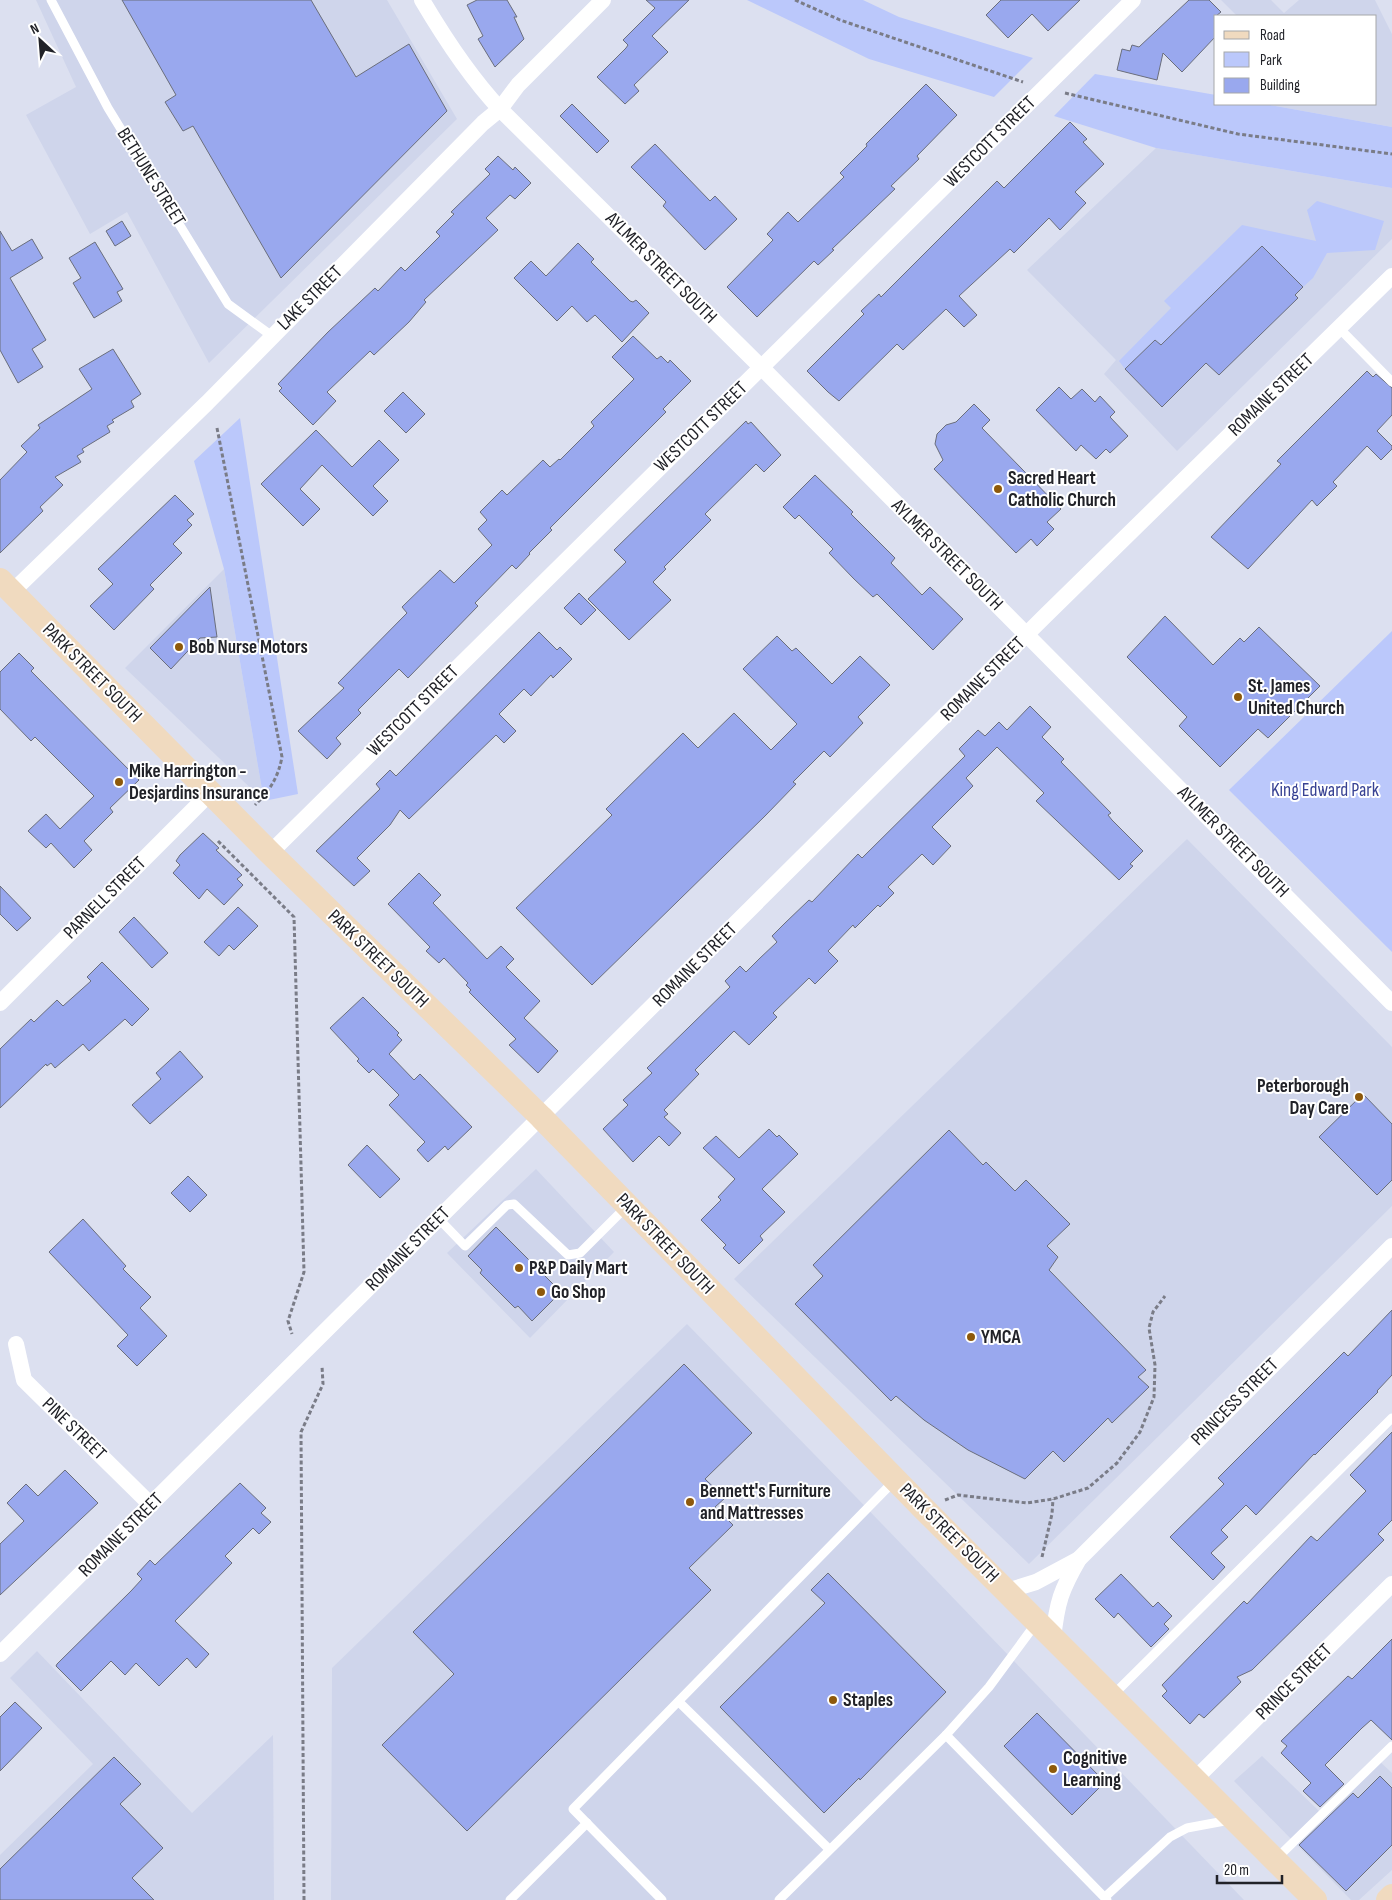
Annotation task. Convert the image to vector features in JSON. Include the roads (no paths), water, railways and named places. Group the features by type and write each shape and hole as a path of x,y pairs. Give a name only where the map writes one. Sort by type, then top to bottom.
{"main road":[{"name":"PARK STREET SOUTH","path":"6,586 270,853 540,1117 924,1509 1315,1900"},
{"path":"1388,1900 1392,1896"}],"street":[{"name":"AYLMER STREET SOUTH","path":"422,0 447,44 483,92 762,368 1392,1003"},
{"name":"LAKE STREET","path":"6,586 272,336 482,123 500,109 518,85 604,0"},
{"name":"WESTCOTT STREET","path":"270,853 1133,0"},
{"name":"ROMAINE STREET","path":"0,1654 1027,634 1392,276"},
{"name":"PARNELL STREET","path":"0,1004 210,793"},
{"name":"PRINCESS STREET","path":"1045,1630 1056,1611 1062,1587 1079,1559 1392,1246"},
{"name":"PINE STREET","path":"16,1344 24,1380 151,1505"},
{"name":"PRINCESS STREET","path":"1007,1591 1036,1582 1079,1559"},
{"name":"PRINCE STREET","path":"1195,1778 1392,1584"}],"lane":[{"name":"BETHUNE STREET","path":"51,0 108,108 228,304 272,336"},
{"path":"1340,328 1392,382"},
{"path":"438,1218 465,1246 507,1205 514,1204 568,1255 574,1255 580,1253 628,1206"},
{"path":"1111,1696 1392,1418"},
{"path":"662,1900 573,1809 896,1480"},
{"path":"779,1900 946,1735 988,1687 1045,1630"},
{"path":"679,1702 829,1849"},
{"path":"946,1735 1106,1898 1170,1837 1187,1828 1235,1820"},
{"path":"1276,1859 1392,1746"},
{"path":"510,1900 587,1823"}],"place":[{"name":"Sacred Heart Catholic Church","path":"998,489"},
{"name":"Bob Nurse Motors","path":"179,647"},
{"name":"St. James United Church","path":"1238,697"},
{"name":"Mike Harrington - Desjardins Insurance","path":"119,782"},
{"name":"Peterborough Day Care","path":"1359,1097"},
{"name":"P&P Daily Mart","path":"519,1268"},
{"name":"Go Shop","path":"541,1292"},
{"name":"YMCA","path":"971,1337"},
{"name":"Bennett's Furniture and Mattresses","path":"690,1502"},
{"name":"Staples","path":"833,1700"},
{"name":"Cognitive Learning","path":"1053,1769"}],"park label":[{"name":"King Edward Park","path":"1325,790"}]}
